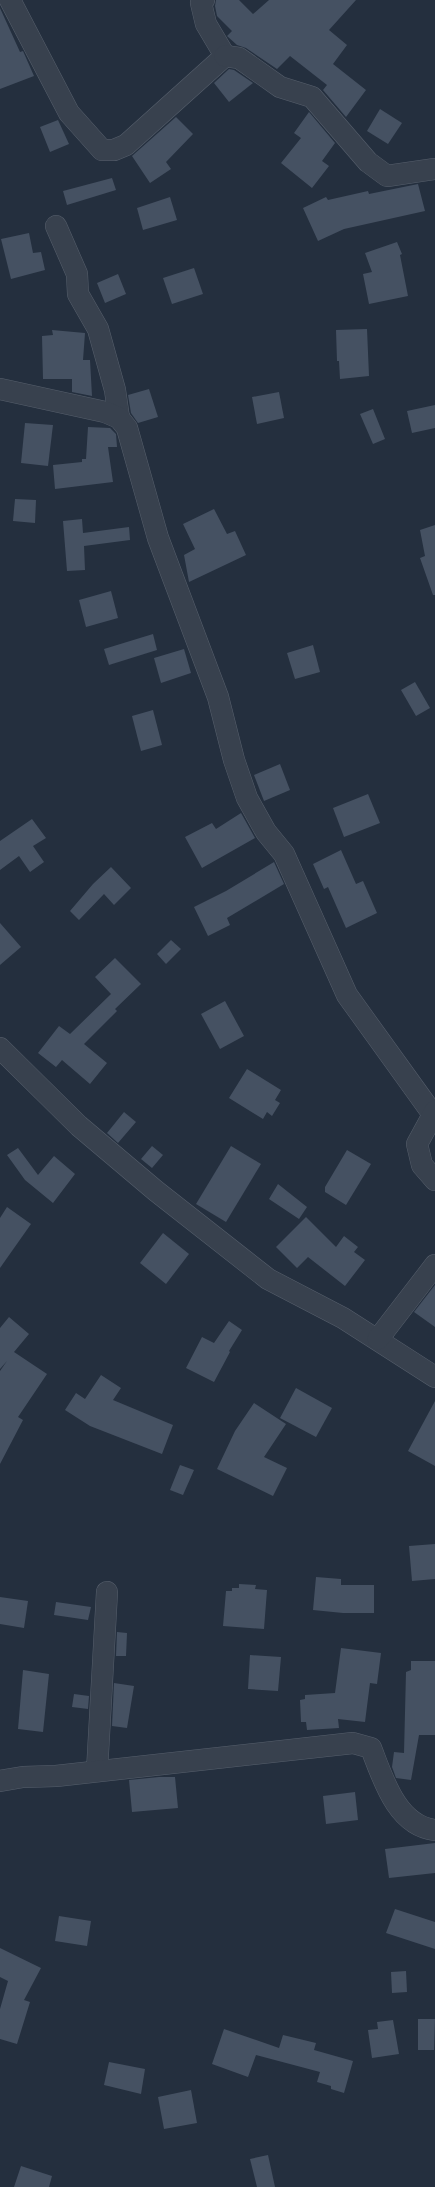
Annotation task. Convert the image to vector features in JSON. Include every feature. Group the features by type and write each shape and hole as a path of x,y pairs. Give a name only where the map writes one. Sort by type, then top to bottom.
{"street":[{"path":"10,0 69,113 102,150 114,150 126,145 225,56"},
{"path":"204,0 201,3 206,24 225,56"},
{"path":"225,56 239,58 280,87 312,96 368,162 387,176 435,169"},
{"path":"56,226 77,274 78,294 98,329 115,390 119,418"},
{"path":"0,389 105,412 119,418 127,428 158,538 218,697 234,760 247,798 266,832 284,854 347,996 434,1112 417,1144 422,1165 435,1180"},
{"path":"0,1048 79,1126 156,1191 268,1279 343,1318 435,1376"},
{"path":"378,1339 435,1266"},
{"path":"97,1772 107,1592"},
{"path":"0,1781 23,1777 97,1772 353,1743 371,1748 381,1774 402,1813 426,1829 435,1830"}],"building":[{"path":"216,0 239,0 253,14 269,0 356,0 329,30 347,45 333,64 366,90 346,117 323,90 327,85 290,56 277,69 246,48 237,45 227,36 232,31 217,16"},
{"path":"0,8 20,52 23,51 34,76 0,89"},
{"path":"229,69 234,70 253,83 229,102 214,83"},
{"path":"380,109 402,123 388,144 367,131"},
{"path":"309,112 335,143 322,161 329,166 312,188 281,163 301,138 294,133"},
{"path":"176,117 193,134 166,162 171,169 150,183 132,156"},
{"path":"58,120 69,144 50,152 40,127"},
{"path":"112,178 116,190 67,205 63,191"},
{"path":"418,184 425,211 344,229 318,241 303,208 326,197 328,200 368,191 369,194"},
{"path":"170,197 177,220 143,230 137,208"},
{"path":"29,233 33,253 41,252 45,270 11,279 1,239"},
{"path":"397,242 402,254 400,255 408,296 369,304 363,274 372,272 365,253"},
{"path":"194,268 203,294 172,304 163,278"},
{"path":"118,274 126,294 105,303 97,283"},
{"path":"367,329 369,376 340,379 339,361 337,361 336,330"},
{"path":"52,330 85,333 83,360 90,360 92,396 72,392 72,379 43,379 42,336 53,335"},
{"path":"149,389 158,417 138,423 131,413 128,395"},
{"path":"279,392 284,418 257,424 252,397"},
{"path":"435,405 435,428 412,433 407,411"},
{"path":"373,409 385,439 373,444 360,414"},
{"path":"25,423 53,425 48,466 21,463"},
{"path":"88,427 110,428 116,434 117,447 108,447 113,482 55,489 53,465 82,462 82,459 86,459"},
{"path":"15,499 36,500 35,523 13,521"},
{"path":"214,509 227,534 235,531 246,555 189,582 184,555 195,549 183,524"},
{"path":"82,519 83,533 129,527 130,540 84,546 85,570 67,571 63,521"},
{"path":"435,525 435,595 433,595 420,558 425,556 420,530"},
{"path":"111,591 118,618 86,627 79,600"},
{"path":"153,634 157,650 109,665 104,649"},
{"path":"313,645 320,672 295,679 287,653"},
{"path":"184,649 191,673 161,683 154,658"},
{"path":"415,682 430,708 416,716 401,690"},
{"path":"153,710 162,745 141,751 132,716"},
{"path":"280,764 290,790 264,801 254,775"},
{"path":"368,794 380,823 344,837 333,808"},
{"path":"241,813 255,838 202,868 185,837 212,823 216,829"},
{"path":"32,819 46,838 33,846 44,862 30,872 19,856 0,870 0,841"},
{"path":"341,850 356,884 363,881 377,913 346,928 328,887 324,889 313,864"},
{"path":"274,862 284,884 227,918 230,925 208,936 194,907 226,891"},
{"path":"111,867 131,888 114,905 104,894 79,920 70,911 93,884"},
{"path":"0,923 21,947 0,965"},
{"path":"171,940 181,949 166,964 157,954"},
{"path":"115,958 141,984 115,1009 117,1011 84,1044 107,1063 90,1084 62,1060 56,1067 38,1053 59,1026 70,1034 111,994 95,977"},
{"path":"225,1001 244,1036 220,1049 201,1014"},
{"path":"247,1069 281,1090 275,1100 280,1103 272,1116 267,1112 263,1119 229,1098"},
{"path":"124,1112 136,1122 118,1143 107,1133"},
{"path":"152,1146 163,1155 152,1168 141,1159"},
{"path":"231,1146 261,1164 226,1222 196,1204"},
{"path":"18,1148 38,1175 54,1156 75,1174 53,1203 25,1180 7,1155"},
{"path":"347,1150 371,1164 346,1205 325,1192 325,1187"},
{"path":"278,1184 307,1207 299,1219 269,1199"},
{"path":"7,1207 31,1224 0,1268 0,1218"},
{"path":"306,1217 336,1247 344,1236 358,1247 354,1252 365,1260 345,1286 308,1257 297,1268 276,1247"},
{"path":"163,1233 189,1254 166,1284 140,1263"},
{"path":"435,1285 435,1327 414,1312"},
{"path":"9,1317 29,1334 14,1352 47,1374 18,1417 23,1420 0,1464 0,1371 7,1361 0,1369 0,1328"},
{"path":"229,1321 242,1330 214,1382 186,1368 202,1337 214,1343"},
{"path":"101,1375 121,1388 113,1400 173,1425 162,1454 90,1426 65,1410 76,1393 85,1399"},
{"path":"296,1388 332,1408 316,1437 280,1418"},
{"path":"435,1401 435,1466 408,1451"},
{"path":"254,1403 286,1424 264,1457 287,1468 273,1496 217,1469 235,1431"},
{"path":"180,1465 194,1470 183,1495 170,1490"},
{"path":"435,1544 435,1579 412,1581 409,1546"},
{"path":"316,1577 341,1579 341,1585 374,1585 374,1613 343,1613 313,1610"},
{"path":"239,1584 256,1585 255,1589 267,1590 264,1629 223,1626 226,1591 232,1591 232,1588 239,1588"},
{"path":"0,1597 28,1601 24,1628 0,1624"},
{"path":"56,1602 91,1607 88,1620 54,1615"},
{"path":"117,1632 127,1633 126,1656 116,1656"},
{"path":"341,1648 381,1653 377,1684 370,1683 365,1722 338,1719 339,1728 307,1730 306,1722 301,1722 300,1700 305,1699 305,1695 335,1693"},
{"path":"250,1655 281,1657 278,1691 248,1689"},
{"path":"411,1661 435,1661 435,1735 419,1735 411,1780 396,1778 392,1767 394,1752 404,1753 406,1672 411,1670"},
{"path":"23,1670 49,1674 43,1732 18,1729"},
{"path":"114,1683 134,1686 127,1728 112,1726"},
{"path":"74,1694 89,1696 88,1709 72,1707"},
{"path":"175,1777 178,1808 132,1812 129,1780"},
{"path":"355,1792 358,1820 326,1824 323,1796"},
{"path":"435,1843 435,1873 389,1878 385,1849"},
{"path":"395,1909 435,1922 435,1949 386,1933"},
{"path":"59,1916 91,1921 87,1946 55,1941"},
{"path":"0,1948 41,1968 24,2000 30,2002 17,2044 0,2039 0,2009 8,1981 0,1977"},
{"path":"406,1971 407,1992 392,1993 391,1972"},
{"path":"418,2019 435,2019 434,2050 418,2050"},
{"path":"393,2020 399,2054 372,2058 368,2030 378,2029 377,2022"},
{"path":"224,2029 279,2048 283,2035 316,2043 314,2050 353,2061 344,2093 331,2089 331,2086 317,2082 320,2072 256,2055 248,2077 212,2064"},
{"path":"109,2062 145,2069 141,2094 104,2085"},
{"path":"191,2090 197,2123 164,2129 158,2097"},
{"path":"268,2155 275,2187 257,2187 250,2159"},
{"path":"21,2166 52,2176 49,2187 14,2187"}]}
